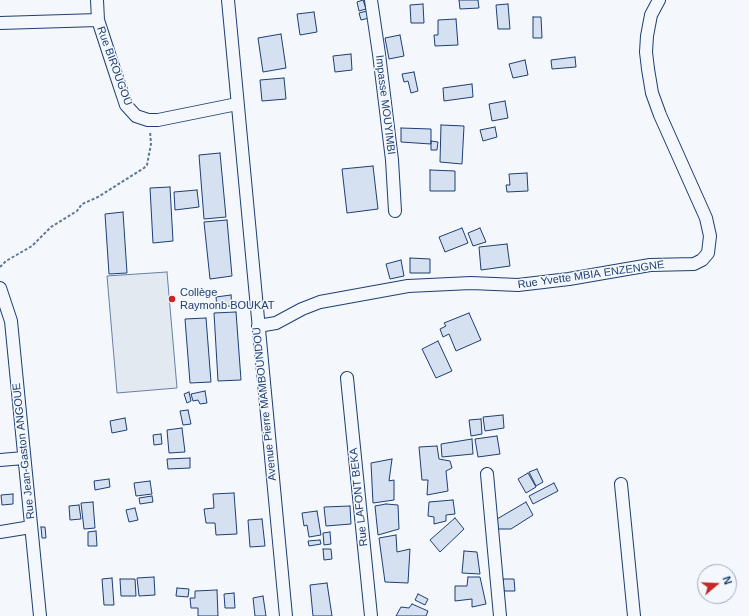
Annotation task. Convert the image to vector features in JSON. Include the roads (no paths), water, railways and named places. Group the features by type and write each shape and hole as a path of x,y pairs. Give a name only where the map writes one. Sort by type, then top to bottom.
{"street":[{"name":"Rue BIROUGOU","path":"97,0 98,20 126,105 136,116 148,120 173,117 237,104"},
{"name":"Avenue Pierre MAMBOUNDOU","path":"228,0 286,616"},
{"name":"Impasse MOUYIMBI","path":"371,0 392,160 395,211"},
{"name":"Rue Yvette MBIA ENZENGNE","path":"258,326 276,323 302,309 320,302 408,286 471,283 518,285 569,279 650,265 694,264 702,260 708,253 710,236 706,218 660,115 652,93 648,69 646,52 647,36 651,15 659,0"},
{"path":"0,23 98,20"},
{"name":"Rue Jean-Gaston ANGOUE","path":"0,288 11,321 40,616"},
{"name":"Rue LAFONT BEKA","path":"347,378 371,616"},
{"path":"0,460 24,458"},
{"path":"487,474 500,616"},
{"path":"622,484 634,616"},
{"path":"0,532 31,527"}],"place":[{"name":"Collège Raymonb BOUKAT","path":"172,299"}]}
